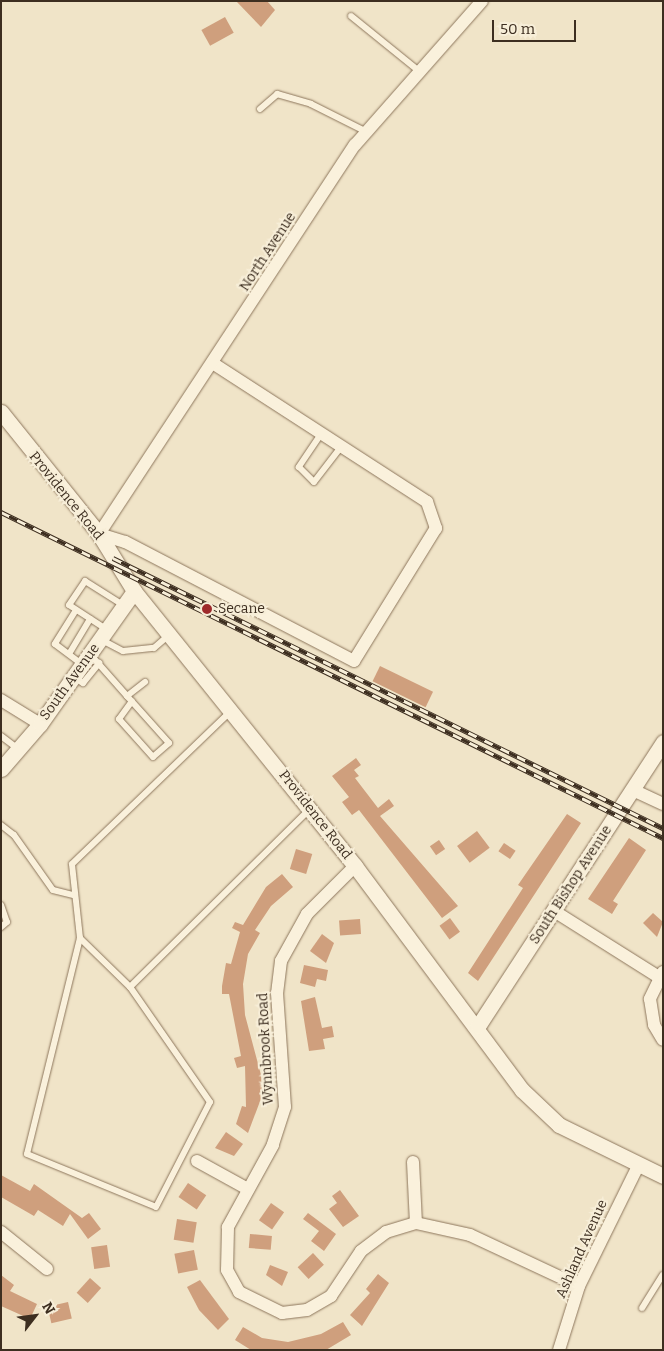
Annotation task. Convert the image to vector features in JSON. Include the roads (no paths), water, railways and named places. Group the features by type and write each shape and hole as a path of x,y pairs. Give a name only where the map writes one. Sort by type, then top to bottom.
{"street":[{"name":"North Avenue","path":"99,534 367,132 482,1"},
{"path":"99,534 125,542 354,661 436,528 427,502 214,364"},
{"name":"Providence Road","path":"1,412 99,534 134,592 232,710 355,866 478,1026 522,1090 560,1125 663,1176"},
{"name":"South Avenue","path":"1,769 40,724 87,664 104,634 134,592"},
{"path":"2,703 40,724"},
{"name":"South Bishop Avenue","path":"478,1026 663,742"},
{"path":"633,790 663,804"},
{"name":"Wynnbrook Road","path":"355,866 307,914 281,961 277,993 285,1107 273,1145 228,1227 227,1270 239,1292 282,1313 307,1310 331,1296 361,1251 386,1232 416,1223 470,1234 579,1286"},
{"path":"554,911 661,975 650,999 654,1025 663,1040"},
{"path":"197,1161 248,1189"},
{"path":"414,1162 416,1223"},
{"name":"Ashland Avenue","path":"559,1350 579,1286 639,1164"},
{"path":"1,1232 47,1268"}],"lane":[{"path":"351,16 419,71"},
{"path":"260,108 277,94 311,104 367,132"},
{"path":"322,434 299,467 314,482 341,446"},
{"path":"124,606 85,581 69,605 90,619 118,650 154,648 170,635"},
{"path":"76,610 55,644 87,664 130,698 169,743 152,758 119,719 130,698 145,682"},
{"path":"69,654 90,619"},
{"path":"80,938 130,987 210,1102 156,1207 27,1154 80,938 73,895 72,864 232,710"},
{"path":"1,736 18,749"},
{"path":"130,987 310,809"},
{"path":"1,825 14,834 53,890 73,895"},
{"path":"1,905 7,922 1,927"},
{"path":"642,1308 663,1275"}],"railway":[{"path":"1,512 663,838"},
{"path":"113,558 663,828"}],"place":[{"name":"Secane","path":"207,609"}]}
